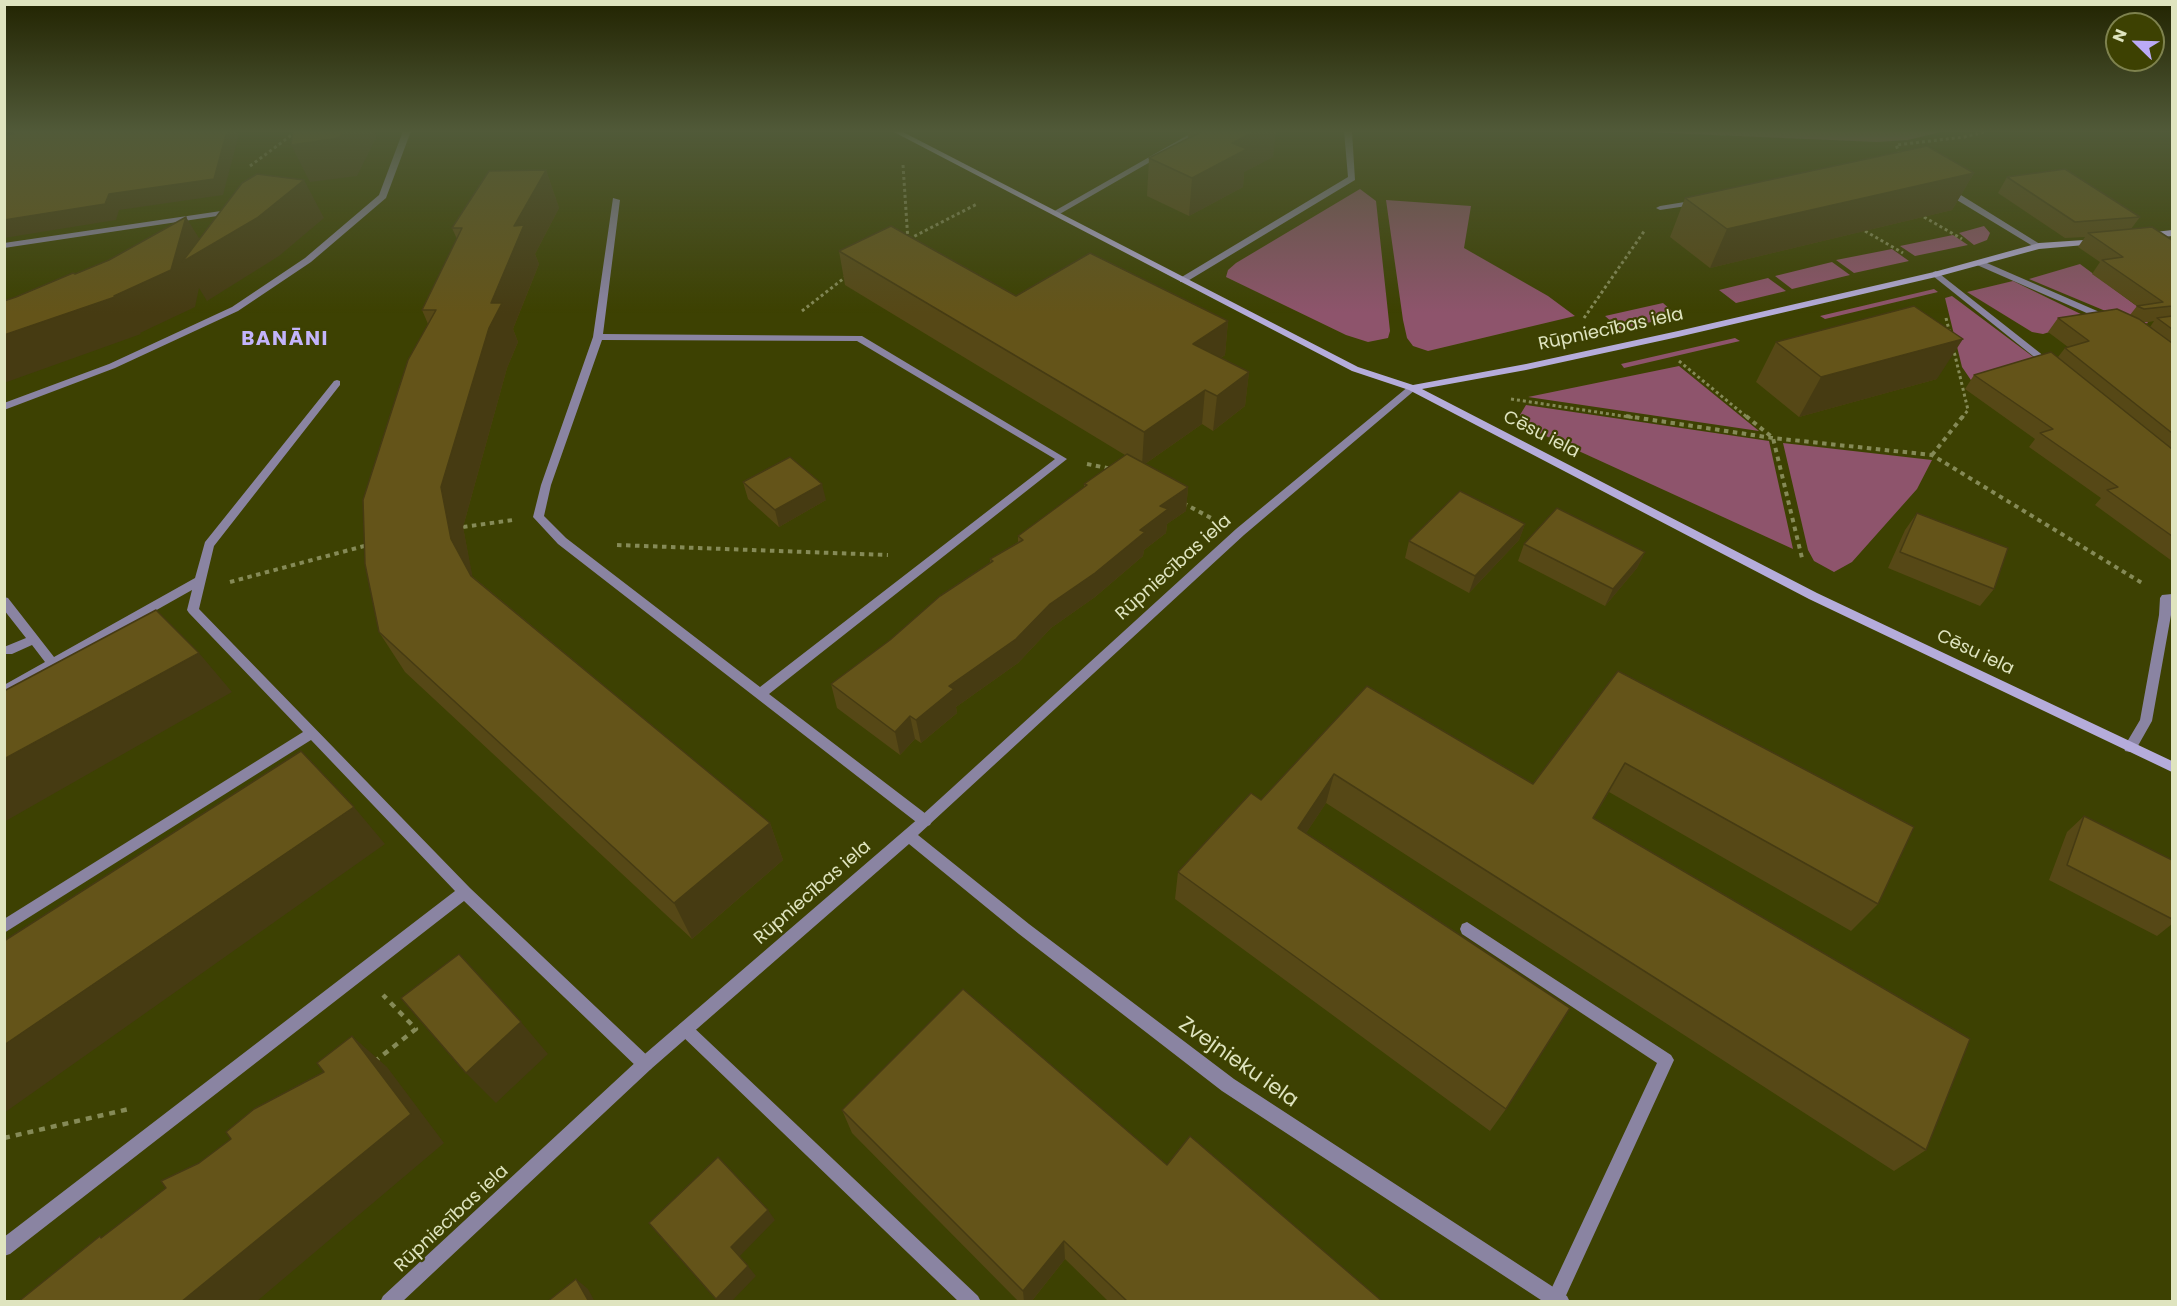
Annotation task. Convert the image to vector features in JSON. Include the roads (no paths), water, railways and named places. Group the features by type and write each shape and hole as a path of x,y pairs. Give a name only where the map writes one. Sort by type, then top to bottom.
{"street":[{"path":"4,407 112,366 235,309 308,260 384,196 385,192"},
{"name":"Cēsu iela","path":"1015,192 1356,369 1412,388 1813,596 2172,767"},
{"path":"1055,213 1092,192"},
{"path":"1183,279 1329,192"},
{"path":"1949,192 2039,246"},
{"path":"616,200 598,337 546,485 538,517 562,541 925,821"},
{"path":"1660,208 1707,200"},
{"path":"4,246 221,213"},
{"path":"2139,236 2172,233"},
{"name":"Rūpniecības iela","path":"388,1302 645,1064 925,821 1240,532 1412,388 1526,367 1936,274 2039,246 2106,240"},
{"path":"1980,263 2122,325"},
{"path":"1936,274 2056,370"},
{"path":"598,337 859,338 1062,459 761,693"},
{"path":"337,383 209,545 193,610 465,892 645,1064"},
{"path":"4,691 199,585"},
{"path":"2130,747 2146,721 2169,598"},
{"path":"4,601 53,664"},
{"path":"8,651 34,639"},
{"path":"4,927 312,733"},
{"name":"Zvejnieku iela","path":"908,835 1024,928 1228,1085 1558,1300"},
{"path":"4,1248 465,892"},
{"path":"1467,929 1666,1060 1558,1300"},
{"path":"685,1029 972,1302"}],"district":[{"name":"BANĀNI","path":"285,340"}]}
